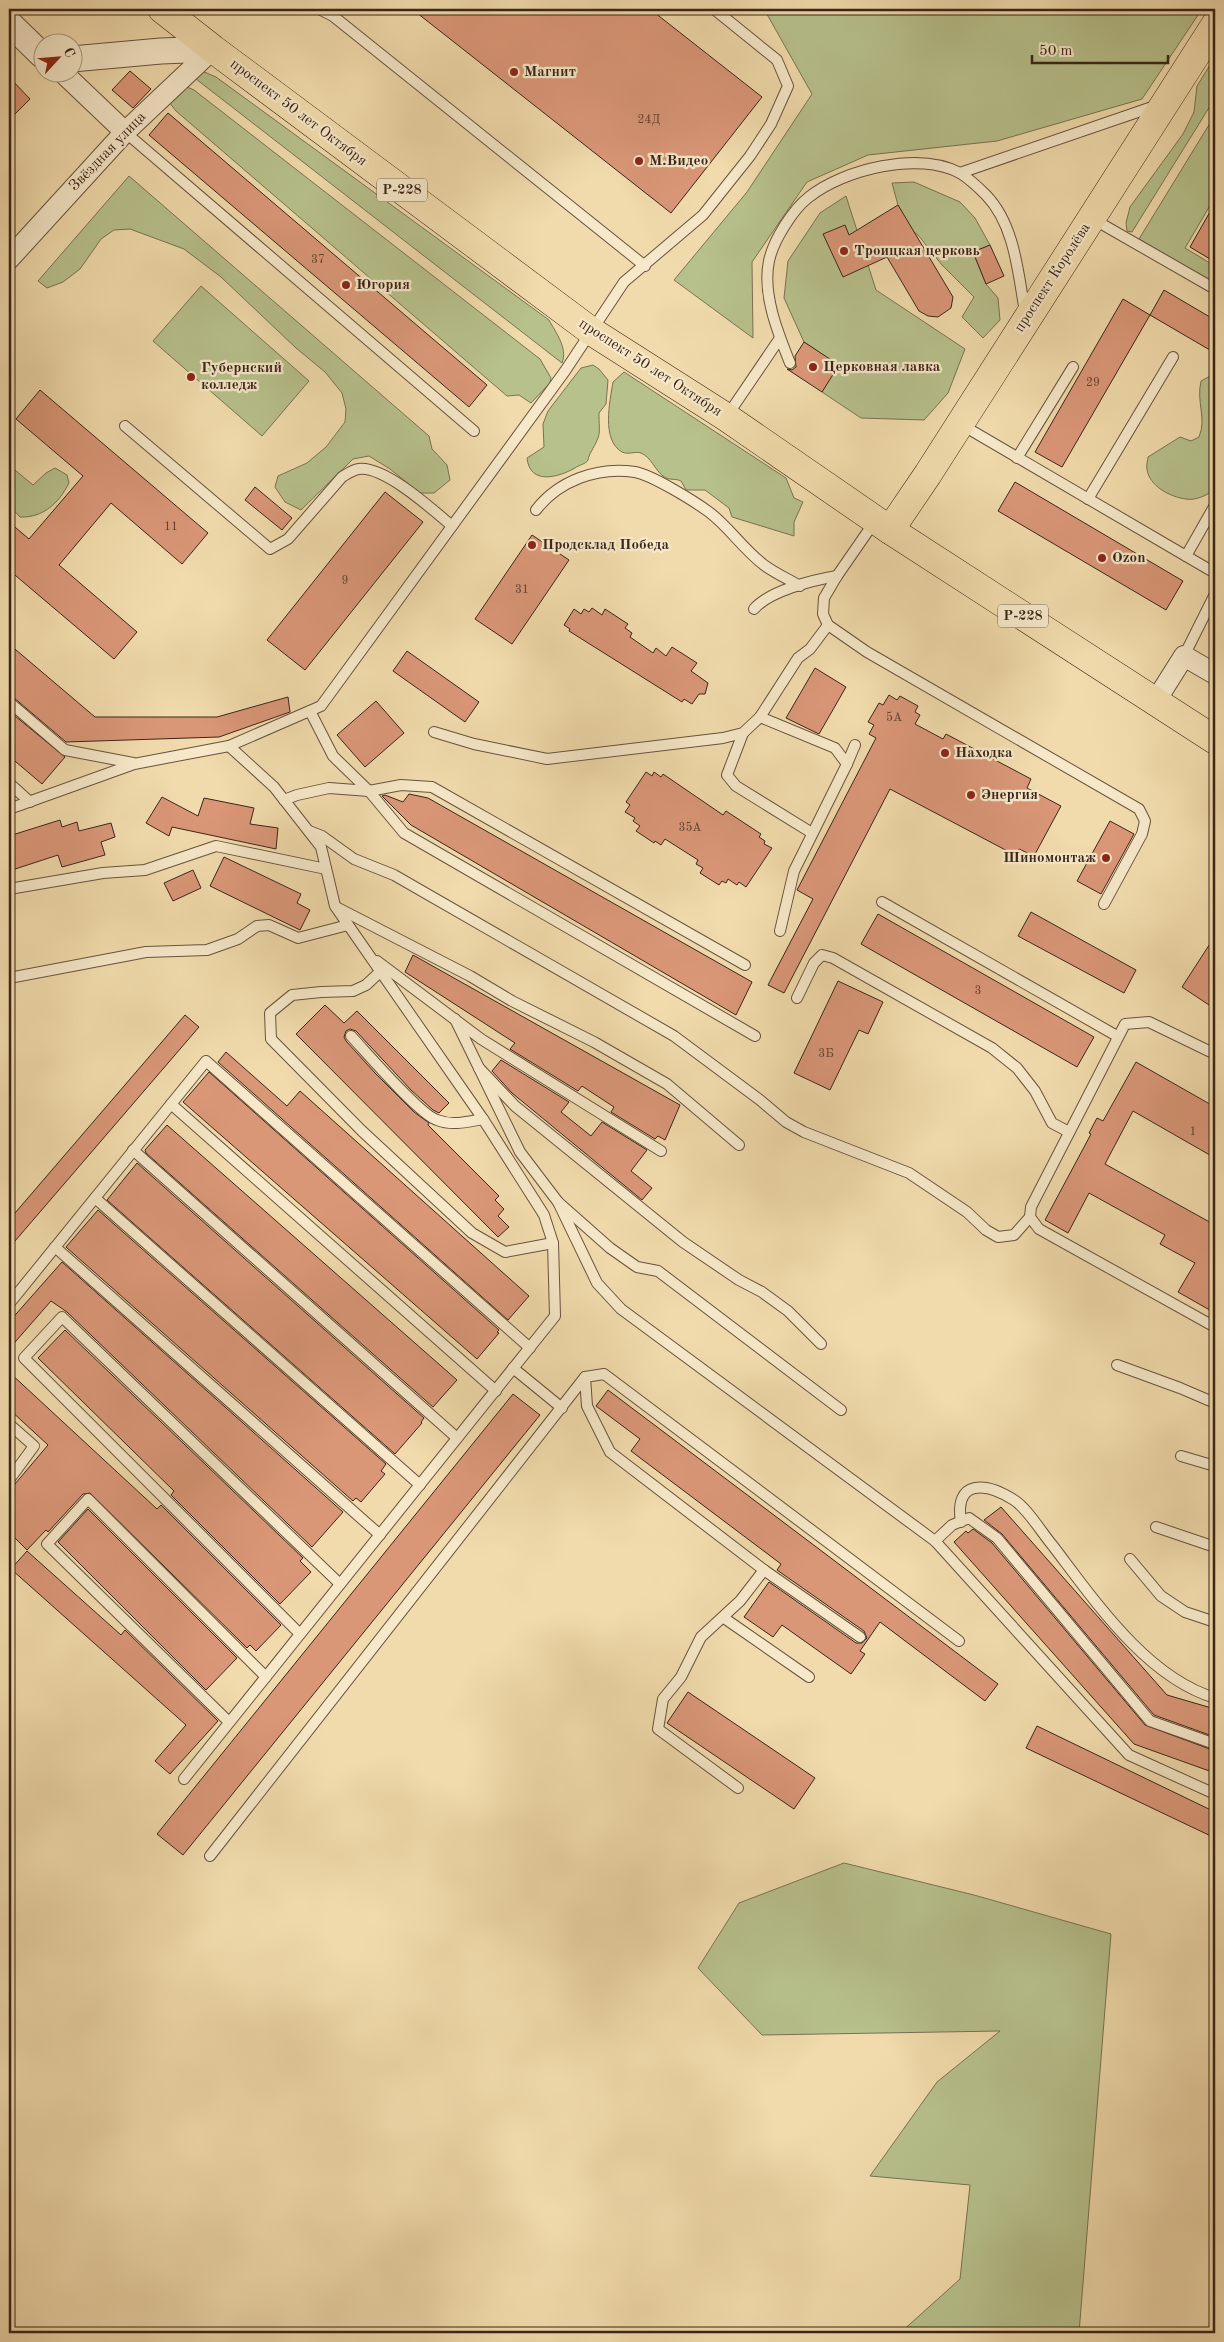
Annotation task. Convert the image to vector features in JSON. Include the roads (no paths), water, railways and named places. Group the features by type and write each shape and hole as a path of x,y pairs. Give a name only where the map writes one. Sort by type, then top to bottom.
{"main road":[{"name":"проспект 50 лет Октября","path":"162,9 213,50 591,331 726,417 883,525 1215,740"},
{"name":"проспект Королёва","path":"883,525 960,424 1215,25"}],"street":[{"path":"9,23 32,45"},
{"path":"82,58 161,51 213,50"},
{"name":"Звёздная улица","path":"14,249 125,132 213,50"},
{"path":"72,82 125,132"},
{"path":"1155,702 1184,656 1215,674"}],"lane":[{"path":"320,9 333,16 645,266"},
{"path":"9,809 134,764 229,746 322,706 565,371 624,282 645,266 702,215 730,182 771,124 788,86 777,60 714,9"},
{"path":"960,173 1166,103"},
{"path":"125,132 474,431"},
{"path":"790,363 769,301 769,260 785,224 808,197 842,179 881,166 925,163 960,173 987,196 1010,232 1026,320"},
{"path":"1092,218 1215,289"},
{"path":"726,417 780,338"},
{"path":"1088,499 1173,357"},
{"path":"1017,458 1073,367"},
{"path":"960,424 1215,573"},
{"path":"125,426 270,549 288,539 342,478 350,472 361,469 386,476 452,526"},
{"path":"536,510 548,496 581,477 596,472 636,472 656,481 708,512 766,567 800,586"},
{"path":"1186,556 1215,505"},
{"path":"883,525 837,576 824,598 823,614 828,625 867,652 1139,809 1145,821 1142,834 1104,904"},
{"path":"754,609 765,598 819,579 837,576"},
{"path":"1184,656 1215,594"},
{"path":"812,833 736,786 728,776 743,733 760,717 798,658 810,649 828,625"},
{"path":"9,702 65,750 134,764"},
{"path":"310,711 333,756 369,791 404,833 755,1036"},
{"path":"760,717 835,748 847,764"},
{"path":"434,732 474,744 547,759 723,738 743,733"},
{"path":"780,931 794,871 855,745"},
{"path":"184,1778 555,1316 553,1243 544,1215 483,1119 335,906 321,847 274,787 229,746"},
{"path":"9,783 30,802"},
{"path":"284,800 297,794 329,788 369,791 401,785 432,787 745,965"},
{"path":"308,831 322,836 354,859 394,875 674,1036 760,1100 786,1122 804,1132 909,1173 967,1212 986,1230 998,1237 1014,1235 1030,1217 1031,1207 1125,1024 1149,1022 1215,1054"},
{"path":"9,889 103,873 146,870 216,846 326,869"},
{"path":"882,902 1118,1036"},
{"path":"335,906 470,976 512,1001 594,1042 666,1084 739,1145"},
{"path":"9,978 146,952 207,950 238,939 257,926 269,925 298,938 348,924"},
{"path":"797,998 814,963 822,955 833,958 992,1048 1017,1068 1034,1091 1052,1124 1069,1132"},
{"path":"372,958 481,1039 517,1060 563,1092 597,1110 661,1151"},
{"path":"381,971 366,985 353,991 292,995 270,1013 270,1038 362,1131 472,1233 505,1252 553,1243"},
{"path":"455,1019 520,1152 558,1202 610,1248 637,1267 658,1271 841,1410"},
{"path":"351,1036 407,1096 435,1120 456,1124 483,1119"},
{"path":"9,1304 206,1061 530,1348"},
{"path":"479,1068 515,1106 644,1211 683,1242 739,1280 762,1292 788,1311 821,1344"},
{"path":"171,1104 496,1390"},
{"path":"133,1150 457,1438"},
{"path":"502,1151 528,1163"},
{"path":"95,1198 420,1485"},
{"path":"558,1202 597,1283 621,1310 935,1541 1129,1755 1215,1794"},
{"path":"1030,1217 1039,1228 1215,1327"},
{"path":"55,1247 380,1535"},
{"path":"300,1634 24,1358 62,1317 340,1584"},
{"path":"1117,1365 1215,1403"},
{"path":"513,1368 562,1408"},
{"path":"210,1856 585,1377 604,1374 959,1641"},
{"path":"585,1377 587,1406 610,1452 764,1570 860,1637"},
{"path":"9,1424 34,1446 9,1480"},
{"path":"1181,1456 1215,1466"},
{"path":"961,1522 959,1510 961,1497 969,1489 982,1486 1015,1501 1111,1619 1143,1652 1168,1675 1205,1695 1215,1698"},
{"path":"230,1722 47,1544 88,1498 266,1677"},
{"path":"935,1541 952,1525 969,1518 997,1538 1150,1721 1215,1744"},
{"path":"1156,1527 1215,1547"},
{"path":"1130,1559 1160,1596 1185,1612 1215,1622"},
{"path":"738,1788 658,1730 663,1699 681,1677 701,1637 724,1618 764,1570"},
{"path":"724,1618 809,1677"}],"place":[{"name":"Магнит","path":"514,72"},
{"name":"М.Видео","path":"639,161"},
{"name":"Троицкая церковь","path":"844,251"},
{"name":"Югория","path":"346,285"},
{"name":"Церковная лавка","path":"813,367"},
{"name":"Губернский колледж","path":"191,377"},
{"name":"Продсклад Победа","path":"532,545"},
{"name":"Ozon","path":"1102,558"},
{"name":"Находка","path":"945,753"},
{"name":"Энергия","path":"971,795"},
{"name":"Шиномонтаж","path":"1106,858"}]}
